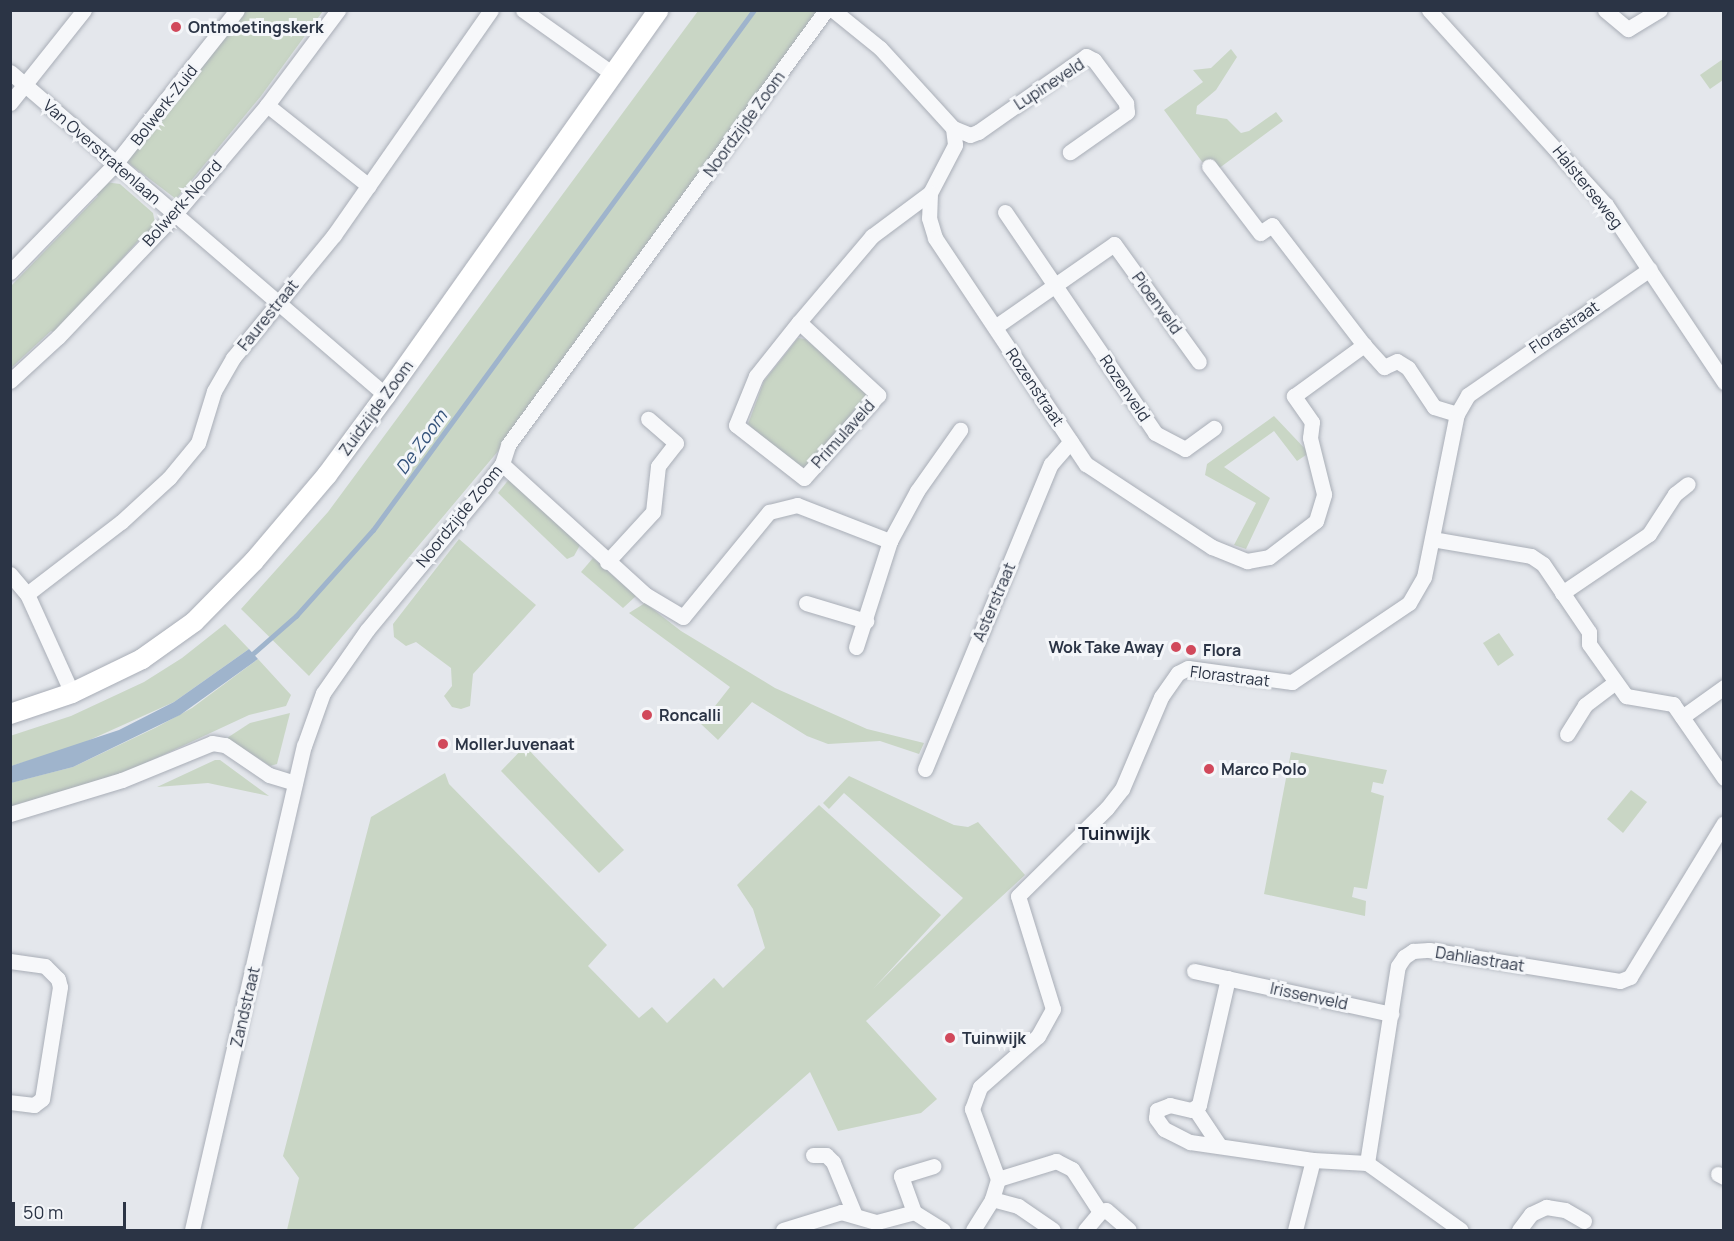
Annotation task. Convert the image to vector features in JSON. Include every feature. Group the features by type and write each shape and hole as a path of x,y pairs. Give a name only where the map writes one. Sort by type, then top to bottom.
{"main road":[{"name":"Zuidzijde Zoom","path":"10,714 72,693 142,659 217,600 327,475 659,10"}],"street":[{"path":"10,103 26,86 84,10"},
{"name":"Bolwerk-Zuid","path":"10,272 115,164 237,10"},
{"name":"Bolwerk-Noord","path":"10,381 175,214 267,105 338,10"},
{"name":"Faurestraat","path":"27,594 121,522 169,478 198,443 214,391 233,358 369,186 491,10"},
{"path":"523,10 613,74"},
{"name":"Noordzijde Zoom","path":"295,783 310,719 334,671 502,464 508,445 826,10"},
{"path":"833,10 880,48 953,128"},
{"name":"Halsterseweg","path":"1429,10 1590,186 1650,269 1724,382"},
{"path":"1605,10 1628,29 1660,10"},
{"name":"Lupineveld","path":"953,128 970,135 978,132 1086,56 1094,60 1126,103 1127,112 1070,152"},
{"name":"Van Overstratenlaan","path":"10,72 386,395"},
{"path":"267,105 369,186"},
{"name":"Rozenstraat","path":"953,128 955,145 930,192 928,218 935,238 1086,464 1212,548 1246,561 1269,557 1316,521 1321,512 1324,494 1310,438 1312,422 1294,396 1364,345"},
{"path":"1209,166 1260,233 1272,225 1364,345 1384,367 1397,361 1408,368 1434,407 1457,414"},
{"name":"Primulaveld","path":"799,322 878,395 804,478 736,425 756,376 799,322 872,236 930,192"},
{"path":"995,327 1057,286 1005,212"},
{"name":"Pioenveld","path":"1057,286 1114,244 1199,362"},
{"name":"Florastraat","path":"998,1179 972,1109 980,1087 1038,1036 1053,1009 1018,896 1107,808 1122,789 1161,697 1178,673 1188,668 1274,682 1302,677 1409,603 1424,577 1457,414 1468,395 1650,269"},
{"name":"Rozenveld","path":"1057,286 1155,433 1185,449 1214,428"},
{"path":"607,562 653,512 658,466 676,443 648,419"},
{"path":"856,647 890,541 917,491 960,430"},
{"name":"Asterstraat","path":"925,769 1051,464 1071,441"},
{"path":"502,464 607,562 646,595 683,617 769,512 797,505 890,541"},
{"path":"1562,593 1649,534 1675,494 1688,483"},
{"path":"1432,539 1531,556 1543,564 1589,632 1589,644 1626,696 1673,704 1724,778"},
{"path":"10,574 27,594 72,693"},
{"path":"806,603 866,621"},
{"path":"1568,734 1585,705 1615,682"},
{"path":"1682,717 1724,687"},
{"path":"10,814 122,780 212,743 225,745 269,775 295,783"},
{"name":"Zandstraat","path":"192,1230 295,783"},
{"name":"Dahliastraat","path":"1367,1163 1398,966 1413,951 1620,981 1630,977 1724,823"},
{"path":"10,961 45,966 58,979 60,987 42,1099 34,1105 10,1102"},
{"name":"Irissenveld","path":"1194,971 1391,1014"},
{"path":"1196,1109 1200,1105 1228,978"},
{"path":"1196,1109 1163,1107 1157,1110 1156,1118 1164,1129 1181,1140 1313,1161 1367,1163 1461,1230"},
{"path":"1196,1109 1219,1145"},
{"path":"813,1155 826,1155 833,1162 854,1213"},
{"path":"973,1230 992,1199 998,1179 1056,1161 1072,1169 1100,1212"},
{"path":"1295,1230 1313,1161"},
{"path":"934,1166 901,1176 914,1212 943,1230"},
{"path":"992,1199 1018,1206 1053,1230"},
{"path":"1519,1230 1531,1215 1546,1208 1565,1210 1584,1221"},
{"path":"1085,1230 1100,1212 1106,1210 1129,1230"},
{"path":"783,1230 841,1212 854,1213 877,1222 914,1212"}],"green space":[{"path":"244,11 323,11 261,96 176,199 126,161"},
{"path":"698,11 817,11 499,450 309,676 241,609 328,512"},
{"path":"1231,49 1237,57 1216,90 1197,106 1196,114 1227,119 1241,133 1249,131 1276,112 1283,121 1218,169 1203,163 1164,110 1203,82 1193,70 1211,68"},
{"path":"1723,59 1723,80 1710,89 1700,75"},
{"path":"105,182 120,184 153,213 156,228 151,233 147,231 55,333 51,331 11,368 11,286 98,196 95,193"},
{"path":"798,338 805,339 869,392 803,474 748,424 764,381"},
{"path":"1274,416 1309,453 1297,461 1274,431 1224,467 1270,498 1246,549 1234,545 1256,503 1205,475 1207,464"},
{"path":"510,478 580,545 574,556 567,559 498,493"},
{"path":"459,539 536,605 473,674 470,706 461,709 452,707 444,696 452,686 451,668 416,642 406,646 394,637 393,624"},
{"path":"593,558 636,596 623,608 581,572"},
{"path":"645,603 681,631 775,688 867,729 924,743 919,754 880,741 828,744 807,736 752,702 718,740 701,724 730,687 629,613"},
{"path":"225,624 249,649 174,702 74,747 11,766 10,736 71,716 144,682 182,658"},
{"path":"1499,633 1514,655 1498,666 1483,643"},
{"path":"258,659 291,695 286,706 249,715 120,775 11,806 10,783 73,767 155,728 192,708"},
{"path":"290,713 277,764 270,766 227,738 250,723"},
{"path":"525,746 624,850 599,873 501,771"},
{"path":"1291,752 1387,770 1383,784 1373,782 1371,792 1384,796 1367,889 1354,887 1352,897 1366,901 1365,916 1264,894"},
{"path":"215,760 220,760 269,796 208,783 157,787"},
{"path":"445,773 449,784 607,945 588,966 639,1018 652,1007 667,1023 714,978 723,988 765,948 753,909 737,885 819,805 941,915 873,989 963,898 844,793 829,809 823,803 849,776 954,825 968,827 978,822 1025,875 866,1021 937,1099 921,1113 838,1131 810,1072 632,1230 287,1230 299,1178 283,1156 371,817"},
{"path":"1631,790 1647,802 1623,833 1607,819"}],"water":[{"path":"249,649 258,659 180,715 73,767 11,783 11,766 119,730 174,702"}],"waterway":[{"name":"De Zoom","path":"248,658 296,616 373,530 754,10"}],"place":[{"name":"Ontmoetingskerk","path":"176,27"},
{"name":"Wok Take Away","path":"1176,647"},
{"name":"Flora","path":"1191,650"},
{"name":"Roncalli","path":"647,715"},
{"name":"MollerJuvenaat","path":"443,744"},
{"name":"Marco Polo","path":"1209,769"},
{"name":"Tuinwijk","path":"950,1038"}],"district":[{"name":"Tuinwijk","path":"1114,833"}]}
